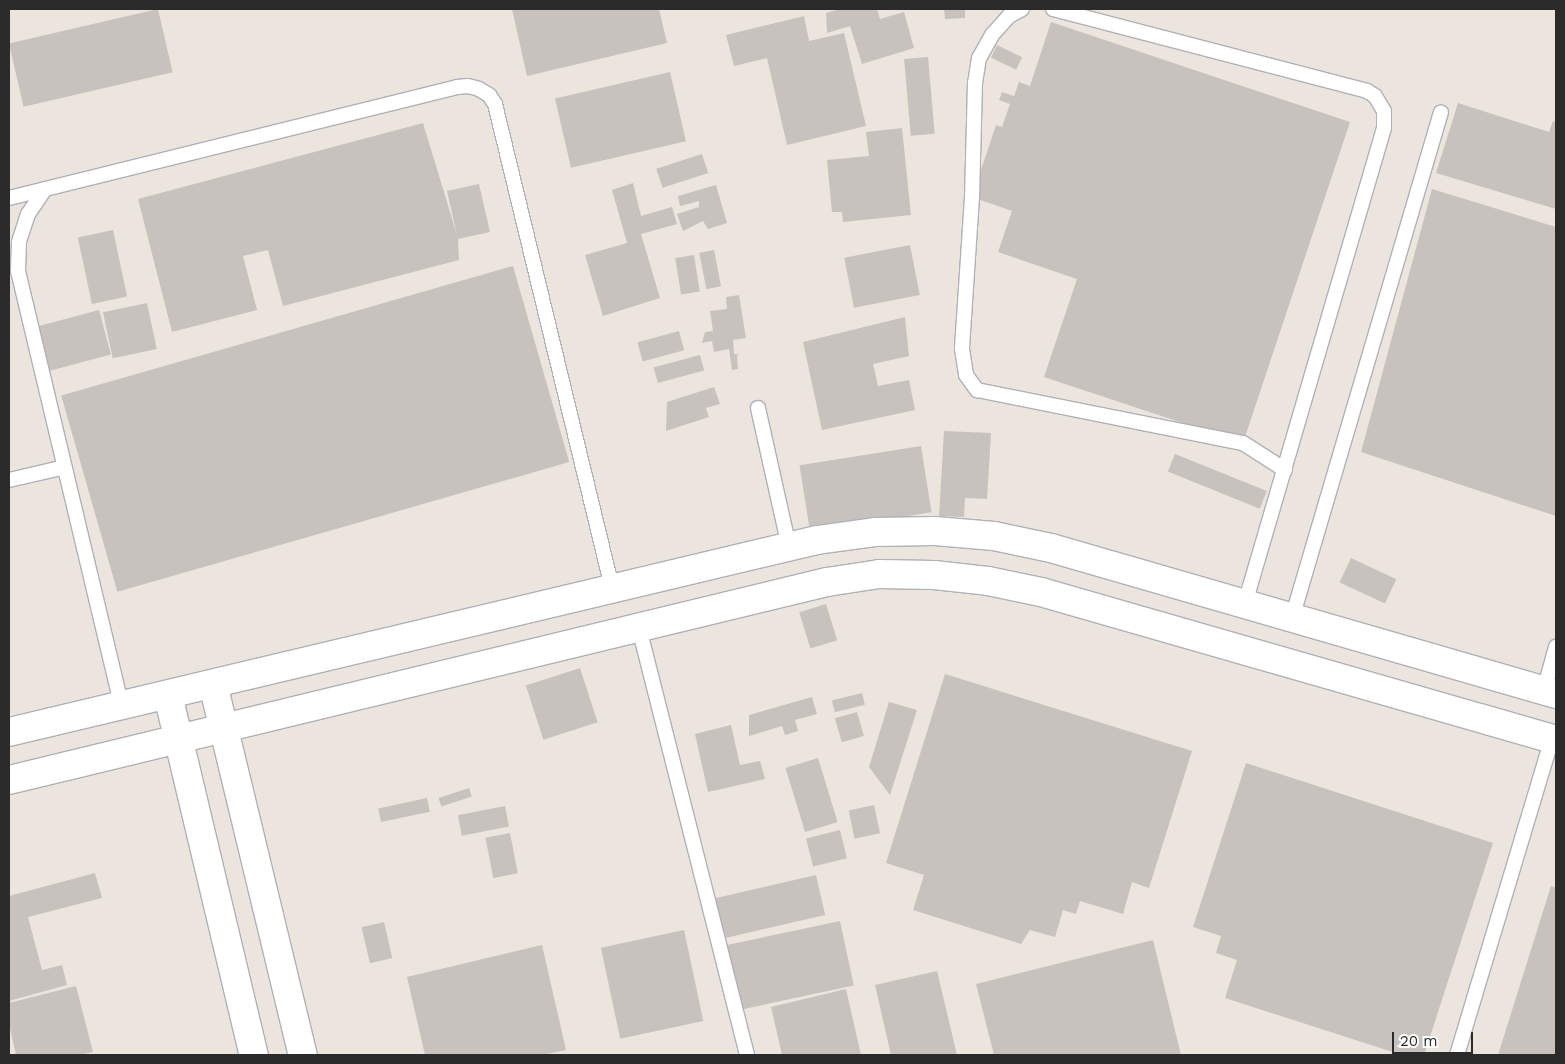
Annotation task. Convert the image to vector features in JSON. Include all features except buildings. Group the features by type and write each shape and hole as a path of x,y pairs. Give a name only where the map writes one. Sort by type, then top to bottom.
{"street":[{"path":"9,732 789,547 876,532 936,531 994,536 1051,548 1550,692"},
{"path":"9,780 827,582 879,574 934,575 988,581 1041,592 1554,740"},
{"path":"213,684 225,727 303,1055"},
{"path":"168,695 254,1055"}],"lane":[{"path":"1022,9 1009,16 992,34 979,58 975,83 972,197 962,349 966,375 977,390 1243,443 1285,470"},
{"path":"1053,9 1368,91 1381,103 1386,119 1384,128 1245,604"},
{"path":"9,198 458,87 479,88 489,95 495,104 612,590"},
{"path":"1292,618 1441,112"},
{"path":"45,189 28,214 22,232 19,242 18,271 122,706"},
{"path":"758,408 789,547"},
{"path":"9,480 65,467"},
{"path":"639,628 747,1055"},
{"path":"1550,692 1556,647"},
{"path":"1456,1055 1554,740"}]}
